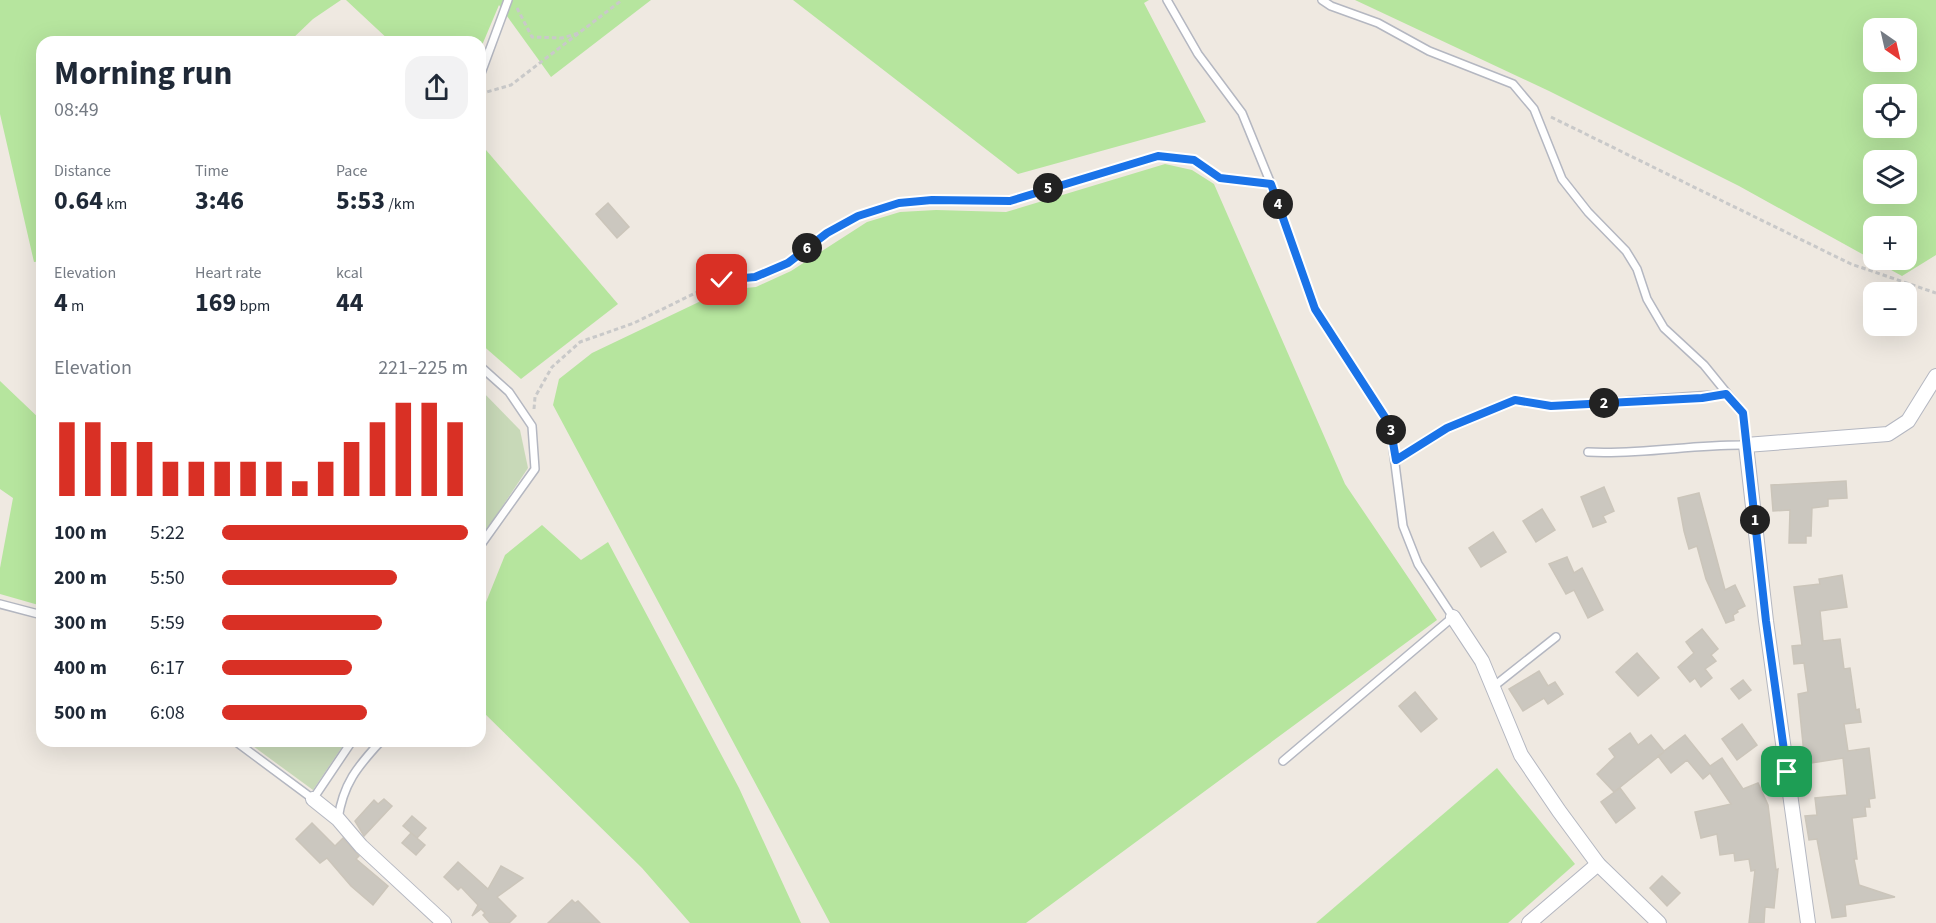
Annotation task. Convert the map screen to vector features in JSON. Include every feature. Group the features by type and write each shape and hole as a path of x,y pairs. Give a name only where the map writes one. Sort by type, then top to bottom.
{"street":[{"path":"1808,923 1766,621 1746,445 1888,434 1908,422 1936,376"},
{"path":"1453,617 1482,661 1521,755 1598,864 1659,923"},
{"path":"313,799 338,819 361,846 444,923"},
{"path":"1529,923 1598,864"}],"lane":[{"path":"486,60 508,0"},
{"path":"1167,0 1198,54 1242,113 1271,184 1315,309 1390,425 1403,526 1418,564 1453,617 1282,761"},
{"path":"1322,0 1331,6 1378,23 1429,51 1513,84 1534,109 1562,179 1588,212 1626,251 1638,269 1647,299 1664,328 1704,365 1743,413 1746,445 1715,445 1614,453 1588,452"},
{"path":"486,371 509,392 532,426 535,469 486,538"},
{"path":"1396,460 1447,428 1515,400 1551,406 1702,398 1726,394"},
{"path":"0,604 36,613"},
{"path":"1493,687 1556,637"},
{"path":"243,747 313,799 348,747"},
{"path":"338,819 341,796 351,776 376,747"}],"path":[{"path":"515,0 520,18 532,37 562,38 583,31"},
{"path":"486,92 511,85 622,0"},
{"path":"1534,109 1851,264 1936,293"},
{"path":"532,426 535,398 552,367 580,342 634,323 722,280 755,277 788,263 827,233 858,216 899,203 932,200 1010,201 1158,156 1194,160 1220,178 1271,184"}],"green space":[{"path":"0,0 341,0 313,19 295,36 36,36 36,262 34,262 0,114"},
{"path":"346,0 651,0 551,77 499,5 486,36 385,36"},
{"path":"793,0 1149,0 1144,3 1206,122 1018,174"},
{"path":"1355,0 1936,0 1936,255 1917,267 1917,216 1863,216 1863,254 1739,186 1549,91"},
{"path":"486,150 618,304 521,379 486,348"},
{"path":"1165,164 1192,170 1214,184 1345,484 1437,620 1026,923 830,923 553,405 559,379 592,353 724,290 756,287 791,271 867,222 900,212 936,210 1006,212"},
{"path":"1891,270 1912,270 1902,276"},
{"path":"0,381 36,415 36,604 0,594 0,568 13,498 0,489"},
{"path":"486,395 520,430 528,468 486,531"},
{"path":"542,525 581,560 608,542 739,788 801,923 690,923 642,868 486,715 486,602 505,555"},
{"path":"254,747 342,747 313,790"},
{"path":"1497,768 1575,864 1508,923 1316,923"}],"building":[{"path":"608,203 629,227 617,238 596,214"},
{"path":"1846,481 1847,498 1828,499 1828,506 1812,508 1811,536 1806,536 1806,543 1789,543 1790,510 1773,511 1771,485"},
{"path":"1604,487 1614,511 1603,516 1606,522 1593,527 1581,497"},
{"path":"1699,493 1725,590 1735,585 1745,606 1733,615 1734,620 1726,623 1706,579 1697,546 1689,549 1684,531 1678,498"},
{"path":"1542,509 1555,530 1536,542 1523,521"},
{"path":"1493,532 1506,552 1481,567 1469,548"},
{"path":"1567,557 1574,573 1582,568 1603,610 1588,618 1574,590 1566,594 1549,564"},
{"path":"1842,575 1847,607 1820,611 1823,641 1840,639 1844,669 1850,668 1856,710 1859,709 1861,722 1844,724 1848,751 1869,748 1875,798 1869,799 1870,807 1865,807 1866,816 1852,818 1857,859 1854,859 1859,885 1895,897 1845,905 1846,916 1832,918 1817,839 1809,840 1805,816 1817,815 1815,798 1847,795 1843,758 1805,764 1798,694 1808,692 1804,663 1794,664 1792,646 1802,645 1794,587 1820,584 1819,579"},
{"path":"1702,629 1718,649 1711,655 1716,661 1705,669 1712,678 1701,687 1695,678 1690,682 1678,667 1694,653 1686,642"},
{"path":"1637,653 1659,678 1638,696 1616,672"},
{"path":"1539,671 1548,686 1555,682 1563,694 1548,704 1544,698 1523,711 1509,689"},
{"path":"1743,680 1751,690 1739,699 1731,689"},
{"path":"1415,692 1437,719 1421,732 1399,706"},
{"path":"1742,724 1757,745 1737,760 1722,739"},
{"path":"1630,733 1638,745 1651,735 1664,751 1685,735 1710,766 1722,758 1743,789 1758,783 1768,805 1776,870 1778,869 1774,908 1765,907 1764,923 1749,923 1755,870 1751,871 1749,859 1735,861 1734,853 1720,855 1717,834 1701,838 1695,812 1731,804 1710,773 1703,779 1687,760 1671,773 1658,756 1614,792 1597,774 1615,757 1609,749"},
{"path":"1620,788 1635,808 1616,823 1601,802"},
{"path":"384,799 392,806 364,836 355,821 374,800 378,804"},
{"path":"412,816 426,828 417,838 403,826"},
{"path":"312,823 335,846 343,838 359,856 356,859 388,886 373,905 351,886 327,858 320,863 296,839"},
{"path":"411,833 425,845 416,855 402,843"},
{"path":"458,862 488,889 501,866 523,878 497,897 516,916 509,923 490,923 481,909 472,916 478,905 461,887 458,890 444,877"},
{"path":"1662,876 1680,893 1667,906 1650,888"},
{"path":"572,900 575,903 578,901 600,923 548,923"}],"route":[{"path":"722,280 755,277 788,263 827,233 858,216 899,203 932,200 1010,201 1158,156 1194,160 1220,178 1271,184 1315,309 1390,425 1396,460 1447,428 1489,408 1515,400 1551,406 1702,398 1726,394 1743,413 1766,621 1787,772"}]}
